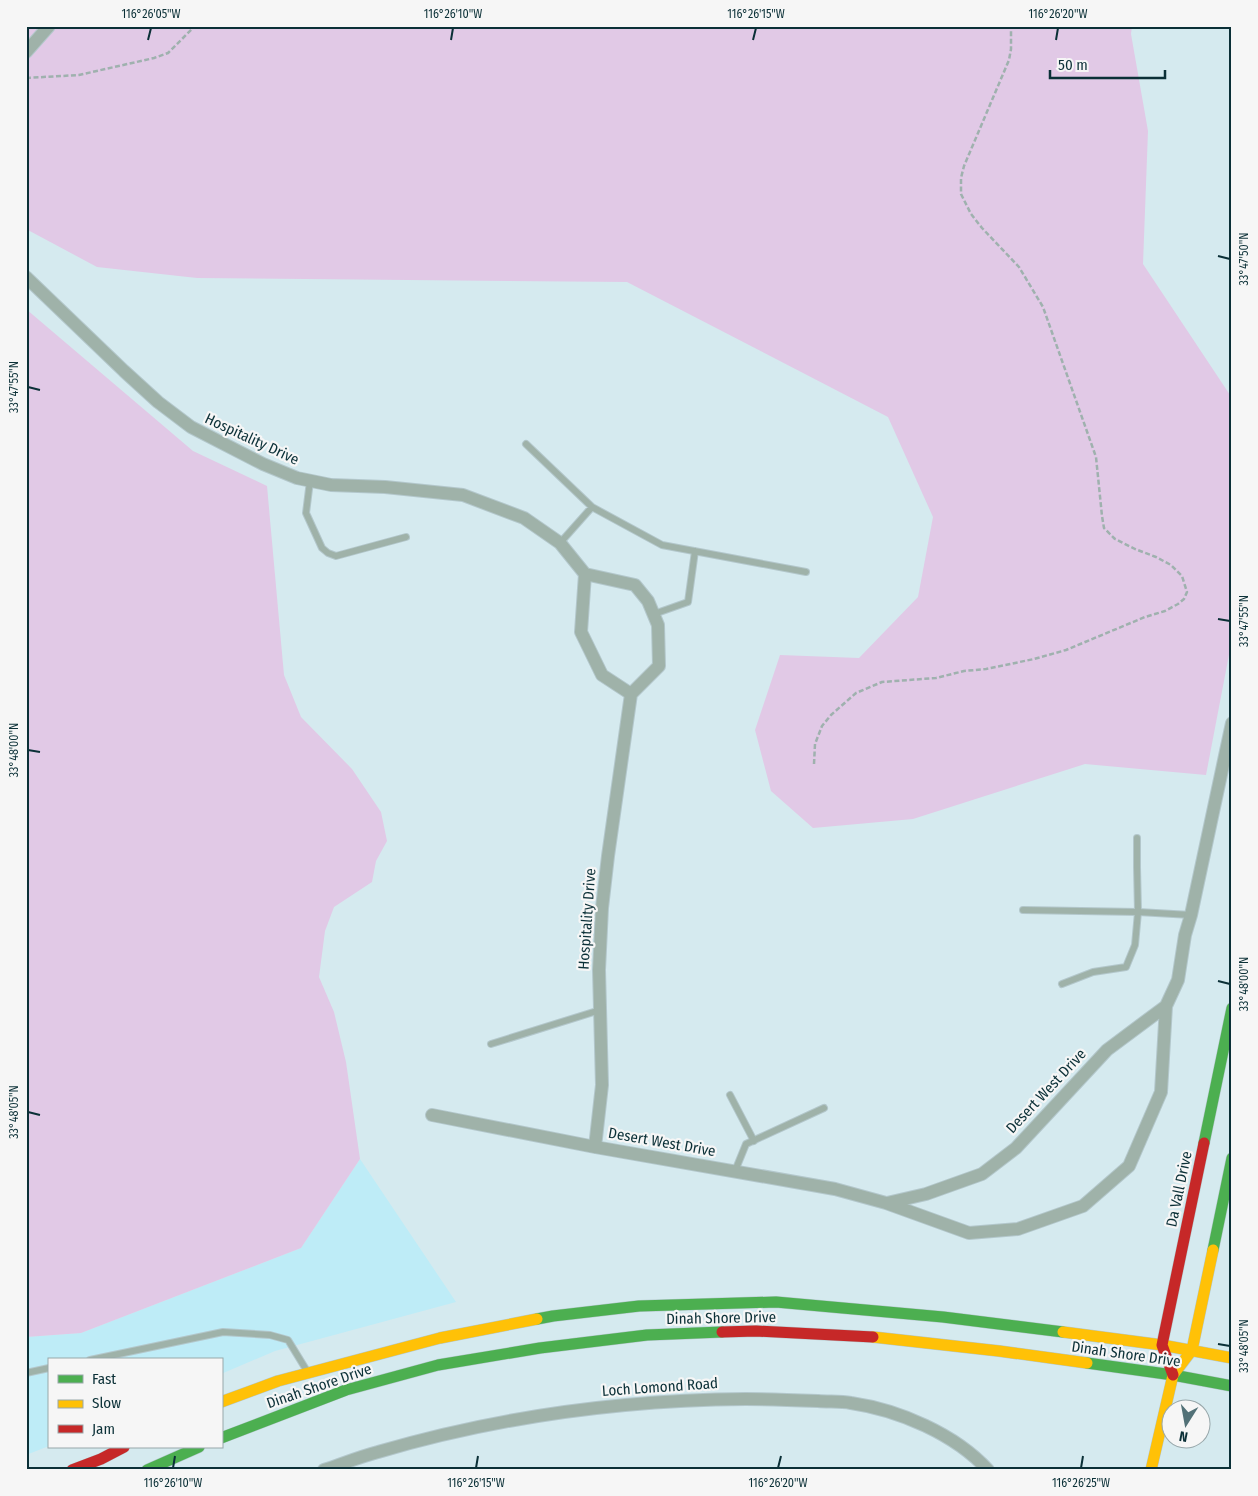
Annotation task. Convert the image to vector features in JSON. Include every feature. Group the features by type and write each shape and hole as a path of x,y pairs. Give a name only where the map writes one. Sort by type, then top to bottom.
{"main road":[{"name":"Da Vall Drive","path":"1162,1344 1232,1008"},
{"path":"1151,1470 1173,1375 1192,1350 1232,1158"},
{"name":"Dinah Shore Drive","path":"222,1402 308,1372 440,1338 553,1316 639,1306 776,1302 943,1317 1162,1344 1232,1358"},
{"name":"Dinah Shore Drive","path":"222,1438 346,1390 438,1365 540,1348 647,1335 756,1331 877,1337 999,1351 1173,1375 1232,1386"},
{"path":"1162,1344 1173,1375"},
{"path":"72,1470 101,1459 122,1448"},
{"path":"147,1470 197,1448"}],"street":[{"path":"26,52 49,26"},
{"name":"Hospitality Drive","path":"26,277 158,402 191,427 263,464 297,478 331,484 463,495 524,518 560,543 584,574"},
{"path":"584,574 635,586 648,601 654,614 658,625 659,666 631,694 602,675 581,632 584,574"},
{"name":"Hospitality Drive","path":"595,1147 602,1085 599,970 602,908 631,694"},
{"name":"Desert West Drive","path":"432,1115 595,1147 835,1189 886,1203 969,1233 1018,1229 1083,1206 1129,1166 1161,1092 1166,1006 1178,980 1185,935 1191,915 1232,723"},
{"name":"Desert West Drive","path":"886,1203 926,1194 982,1174 1016,1148 1107,1050 1166,1006"},
{"name":"Loch Lomond Road","path":"324,1470 376,1452 454,1432 562,1412 624,1405 701,1400 777,1399 851,1402 897,1414 933,1430 962,1447 988,1470"}],"lane":[{"path":"526,444 592,507 662,545 806,572"},
{"path":"310,481 306,512 322,548 328,553 336,556 406,537"},
{"path":"560,543 592,507"},
{"path":"654,614 688,602 695,551"},
{"path":"1062,984 1093,972 1126,967 1135,945 1138,912 1137,838"},
{"path":"1022,910 1191,915"},
{"path":"491,1044 600,1010"},
{"path":"730,1094 754,1141"},
{"path":"735,1171 746,1144 824,1108"},
{"path":"100,1358 223,1332 270,1335 288,1340 308,1372"},
{"path":"26,1373 48,1368"}],"path":[{"path":"26,78 79,75 154,58 168,53 195,26"},
{"path":"814,764 815,744 822,726 831,715 856,693 882,682 936,678 964,671 986,669 1034,659 1066,650 1145,617 1166,611 1184,599 1187,592 1182,576 1171,565 1115,539 1104,528 1096,457 1042,307 1019,267 970,214 961,194 961,178 964,166 1009,60 1011,26"}],"shaded area":[{"path":"26,26 1132,26 1131,34 1148,131 1143,264 1232,398 1232,639 1206,775 1085,764 913,819 813,828 771,791 755,730 780,655 859,658 918,597 933,517 888,417 627,282 197,278 97,267 26,229"},
{"path":"26,309 193,451 267,486 284,675 301,717 352,769 381,812 387,841 376,861 372,882 334,907 325,931 319,977 334,1012 346,1062 360,1159 301,1248 81,1333 26,1337"},
{"path":"360,1159 456,1302 275,1351 222,1374 222,1358 48,1358 48,1446 26,1455 26,1337 81,1333 301,1248"}],"traffic: fast":[{"path":"1204,1143 1232,1008"},
{"path":"1213,1250 1232,1158"},
{"path":"537,1319 639,1306 776,1302 943,1317 1063,1332"},
{"path":"222,1438 346,1390 438,1365 540,1348 647,1335 722,1332"},
{"path":"1087,1363 1173,1375 1232,1386"},
{"path":"147,1470 197,1448"}],"traffic: slow":[{"path":"1151,1470 1173,1375 1192,1350 1213,1250"},
{"path":"222,1402 278,1381 440,1338 537,1319"},
{"path":"1063,1332 1162,1345 1232,1358"},
{"path":"873,1337 1087,1363"}],"traffic: jam":[{"path":"1173,1375 1162,1345 1204,1143"},
{"path":"722,1332 756,1331 873,1337"},
{"path":"72,1470 101,1459 122,1448"}]}
